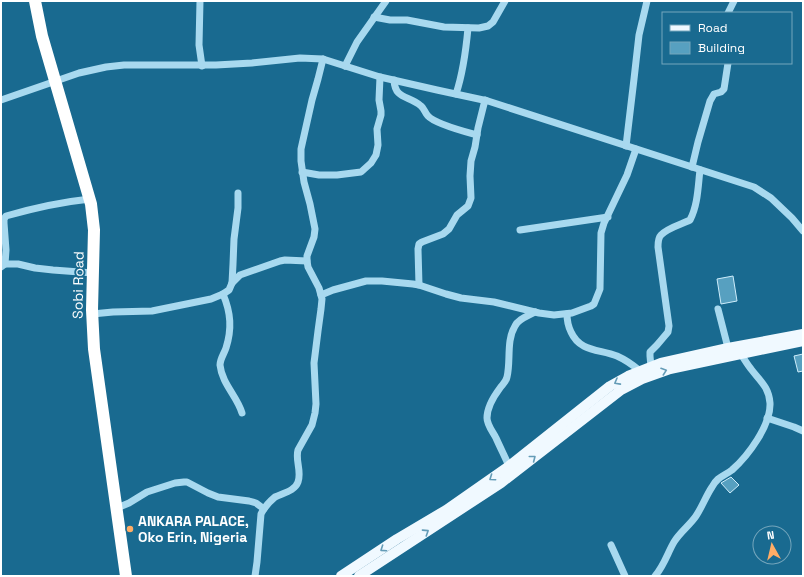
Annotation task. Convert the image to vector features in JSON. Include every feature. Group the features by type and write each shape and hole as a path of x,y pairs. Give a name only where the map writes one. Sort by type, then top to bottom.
{"highway":[{"name":"Sobi Road","path":"35,1 42,36 90,199 93,215 92,314 94,349 126,576"}],"main road":[{"path":"341,576 397,539 446,510 509,466 610,386 628,376 662,362 803,334"},
{"path":"359,576 501,483 621,390 642,379 670,369 803,341"}],"street":[{"path":"200,1 200,45 202,66"},
{"path":"345,66 358,42 386,1"},
{"path":"374,17 390,20 408,20 444,27 479,28 488,26 493,22 505,1"},
{"path":"626,146 639,35 647,1"},
{"path":"728,12 734,1"},
{"path":"456,94 460,81 468,28"},
{"path":"1,100 79,73 106,67 124,65 202,66 300,58 323,59 380,77 484,100 754,187 771,198 803,231"},
{"path":"255,576 261,514 264,508 275,498 287,492 298,483 300,477 297,455 298,450 312,426 315,413 314,363 322,310 319,288 307,262 307,256 314,237 315,229 302,172 301,149 323,59"},
{"path":"692,167 710,101 714,94 721,92 724,89 728,64"},
{"path":"302,172 319,175 337,175 360,172 371,163 376,155 378,145 377,129 382,111 379,100 380,77"},
{"path":"394,80 395,89 399,94 422,106 428,116 433,120 449,127 477,135"},
{"path":"420,285 418,249 420,244 443,234 449,229 457,216 470,203 471,161 484,100"},
{"path":"321,295 333,290 366,281 382,280 420,285 461,298 494,302 554,315 567,314 583,310 594,304 600,289 601,233 627,175 636,149"},
{"path":"651,367 650,352 668,332 670,326 658,240 667,230 690,220 693,214 700,170"},
{"path":"92,314 152,311 211,299 229,290 232,283 238,193"},
{"path":"90,199 51,204 6,216 4,220 6,250 3,265 18,264 35,268 93,273"},
{"path":"520,230 608,217"},
{"path":"232,283 240,275 280,261 307,262"},
{"path":"223,294 230,317 226,348 220,363 226,384 239,405 242,413"},
{"path":"718,309 728,348"},
{"path":"509,466 487,422 487,417 492,401 500,387 506,381 509,367 512,331 516,324 523,318 535,312"},
{"path":"567,314 568,328 580,345 615,355 626,360 640,371"},
{"path":"655,576 675,540 696,517 716,481 720,476 731,471 741,462 762,432 770,409 770,402 765,386 752,371 741,354"},
{"path":"767,418 794,427 803,432"},
{"path":"117,508 129,503 147,492 175,483 187,482 218,497 250,501 264,508"},
{"path":"611,545 624,576"}],"building":[{"path":"733,276 737,301 721,304 717,279"},
{"path":"803,354 803,371 798,372 794,356"},
{"path":"731,477 739,485 730,493 721,483"}],"place":[{"name":"ANKARA PALACE, Oko Erin, Nigeria","path":"130,529"}]}
